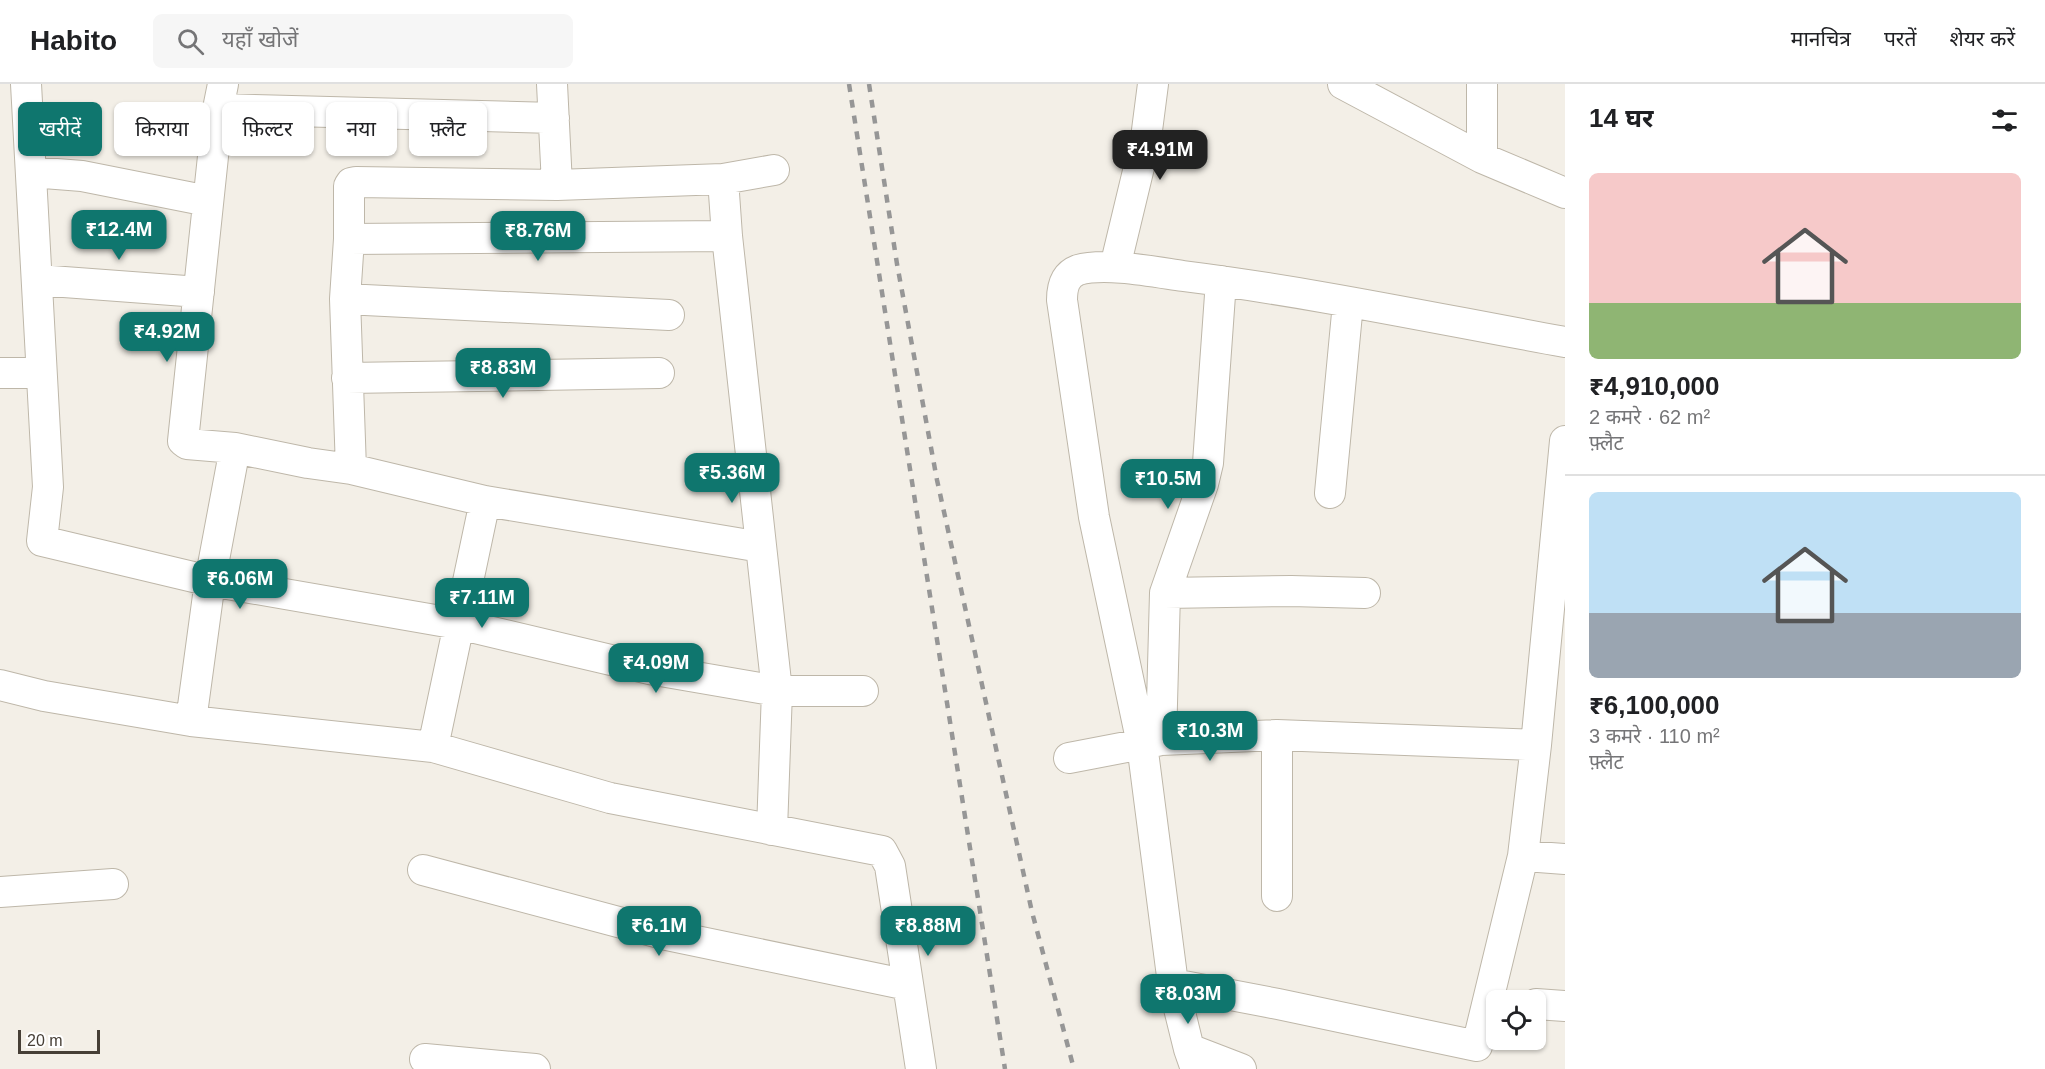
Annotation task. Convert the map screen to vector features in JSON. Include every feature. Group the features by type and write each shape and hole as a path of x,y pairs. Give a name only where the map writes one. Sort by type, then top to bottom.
{"street":[{"path":"26,84 48,487 42,541 210,580 458,624 649,669 777,691 863,691"},
{"path":"552,84 556,185"},
{"path":"1115,267 1146,138 1153,84"},
{"path":"1343,84 1482,158 1565,193"},
{"path":"1482,84 1482,158"},
{"path":"554,117 221,97 183,441 187,444 235,448 351,469 485,501 761,547"},
{"path":"351,469 345,299 349,239 349,186 351,183 556,185 723,179 774,170"},
{"path":"31,172 82,176 208,201"},
{"path":"723,179 727,236 777,691 772,830"},
{"path":"349,239 727,236"},
{"path":"1241,1069 1193,1059 1173,984 1152,742 1094,517 1062,292 1068,276 1078,270 1115,267 1221,281 1565,342"},
{"path":"37,280 199,292"},
{"path":"1152,742 1165,593 1203,484 1208,463 1221,281"},
{"path":"345,299 669,315"},
{"path":"1330,493 1348,303"},
{"path":"0,373 42,373"},
{"path":"347,378 659,373"},
{"path":"1495,990 1523,856 1536,745 1557,610 1565,441"},
{"path":"191,721 210,580 235,448"},
{"path":"433,747 485,501"},
{"path":"1165,593 1291,591 1365,593"},
{"path":"0,686 44,696 191,721 433,747 610,798 882,851 890,866 921,1069"},
{"path":"1277,735 1277,896"},
{"path":"1069,758 1152,742 1277,735 1536,745"},
{"path":"1523,856 1565,859"},
{"path":"423,870 667,935 908,985"},
{"path":"0,892 113,884"},
{"path":"1173,984 1278,1004 1473,1058 1486,1021"},
{"path":"1546,1005 1565,1006"},
{"path":"425,1059 535,1069"}],"railway":[{"path":"849,84 1005,1069"},
{"path":"869,84 897,264 937,480 1032,912 1074,1069"}]}
